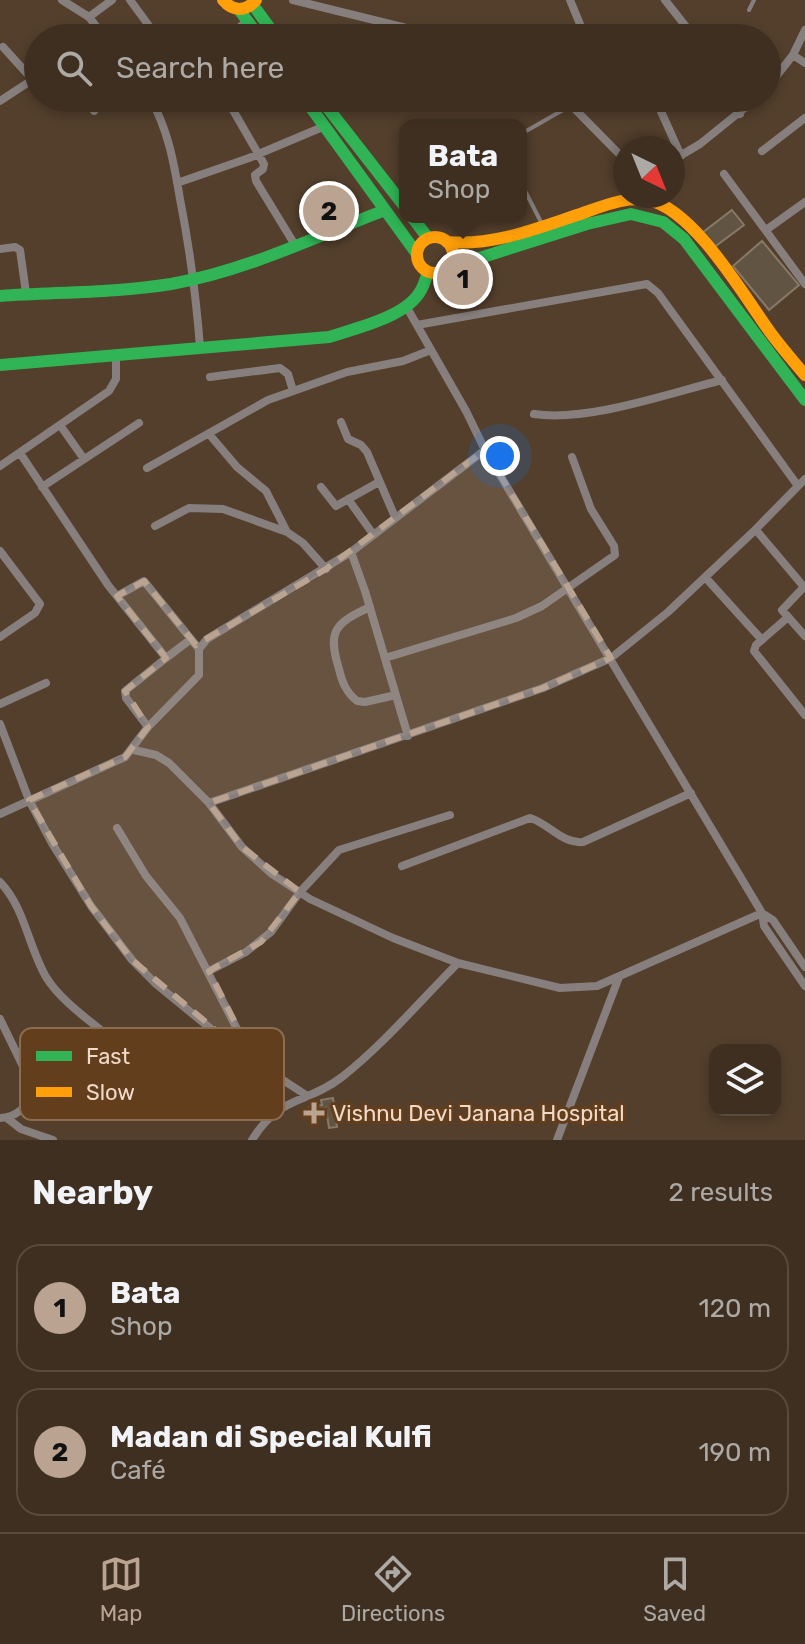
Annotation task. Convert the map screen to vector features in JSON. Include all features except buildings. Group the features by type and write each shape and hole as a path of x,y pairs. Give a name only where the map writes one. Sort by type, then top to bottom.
{"main road":[{"path":"223,0 250,24"},
{"path":"244,16 254,2 268,24"},
{"path":"314,112 417,254"},
{"path":"331,112 399,197"},
{"path":"613,204 486,244 428,238 418,248 418,262 428,272 442,272 587,224 631,214 663,222 684,239 805,400"},
{"path":"671,208 693,227 773,337 805,375"},
{"path":"0,296 129,289 195,279 385,210"},
{"path":"417,223 428,238"},
{"path":"447,242 453,254 448,268"},
{"path":"0,365 329,337 381,320 406,306 420,293 428,272"}],"street":[{"path":"62,0 89,17 94,24"},
{"path":"89,17 112,0"},
{"path":"130,0 148,24"},
{"path":"293,0 390,24"},
{"path":"570,0 580,24"},
{"path":"665,0 683,24"},
{"path":"237,24 244,16"},
{"path":"781,70 793,55 805,30"},
{"path":"3,47 24,67"},
{"path":"793,55 805,63"},
{"path":"0,101 24,85"},
{"path":"157,112 165,128 195,279 200,347"},
{"path":"235,112 265,167 255,175 256,181 295,245"},
{"path":"579,112 613,148"},
{"path":"660,112 669,136"},
{"path":"685,152 740,114"},
{"path":"762,151 805,118"},
{"path":"177,183 325,126"},
{"path":"724,174 805,284"},
{"path":"766,230 805,202"},
{"path":"0,249 15,247 20,250 26,293"},
{"path":"209,803 543,688 611,658 668,612 756,530 802,482 658,293 647,284 417,325"},
{"path":"406,306 485,450 762,913 764,926 805,986"},
{"path":"147,468 268,400 347,372 403,361 431,350"},
{"path":"0,466 101,398 114,384 116,356"},
{"path":"210,377 280,368 286,371 293,391"},
{"path":"534,414 554,417 584,414 722,380"},
{"path":"341,422 348,439 367,452 395,517"},
{"path":"42,487 139,423"},
{"path":"60,425 84,459"},
{"path":"209,434 237,467 266,491 287,532"},
{"path":"0,814 116,763 134,750 148,727 199,675 199,649 207,639 326,569 485,450"},
{"path":"20,453 117,596 166,658"},
{"path":"385,658 516,618 542,606 615,555 591,509 572,457"},
{"path":"321,487 336,506 379,482"},
{"path":"348,499 373,534"},
{"path":"155,526 196,506 223,509 287,532 303,543 326,569"},
{"path":"756,530 804,587 782,610 805,636"},
{"path":"0,551 40,604 35,613 0,637"},
{"path":"351,552 408,736"},
{"path":"705,577 762,640"},
{"path":"117,596 144,581 199,649"},
{"path":"370,607 340,624 332,637 342,681 357,701 396,695"},
{"path":"787,618 754,648 755,654 805,715"},
{"path":"148,727 126,698 125,691 191,639"},
{"path":"0,704 46,683"},
{"path":"0,724 29,800 82,893 132,960 156,984 211,1028"},
{"path":"134,750 161,757 209,803 242,847 272,874 300,892 393,938 458,963 560,988 597,986 762,913"},
{"path":"402,866 530,818 566,839 583,842 691,793"},
{"path":"209,971 261,942 300,892 339,850 450,815"},
{"path":"117,828 146,876 180,918 238,1028"},
{"path":"0,882 18,908 40,965 53,987 99,1028"},
{"path":"762,913 773,920 805,967"},
{"path":"284,1107 328,1086 353,1068 458,963"},
{"path":"557,1140 619,977"},
{"path":"0,1019 20,1060"},
{"path":"284,1081 306,1095"},
{"path":"4,1118 21,1129 53,1140"},
{"path":"252,1140 266,1120"}],"lane":[{"path":"749,10 754,0"},
{"path":"527,131 560,112"},
{"path":"527,195 543,226"}],"highlighted area":[{"path":"485,450 611,658 543,688 209,803 242,847 300,892 261,942 209,971 256,1064 132,960 91,906 29,800 125,757 148,727 125,691 166,658 117,596 144,581 196,645 326,569"}],"traffic: fast":[{"path":"253,5 267,24"},
{"path":"240,11 250,24"},
{"path":"314,112 417,254"},
{"path":"331,112 399,199"},
{"path":"0,296 129,289 199,278 280,252 385,210"},
{"path":"448,268 587,224 631,214 663,222 684,239 805,400"},
{"path":"417,223 428,238"},
{"path":"0,365 329,337 380,320 405,307 421,290 428,272"}],"traffic: slow":[{"path":"223,0 231,7 240,9 256,0"},
{"path":"447,242 499,239 615,202 648,200 683,219 700,236 774,338 805,375"},
{"path":"435,237 448,242 453,255 448,268 435,273 422,268 417,255 422,242 435,237"}],"place":[{"name":"Madan di Special Kulfi","path":"329,211"},
{"name":"Bata","path":"463,279"},
{"name":"Vishnu Devi Janana Hospital","path":"314,1113"}]}
